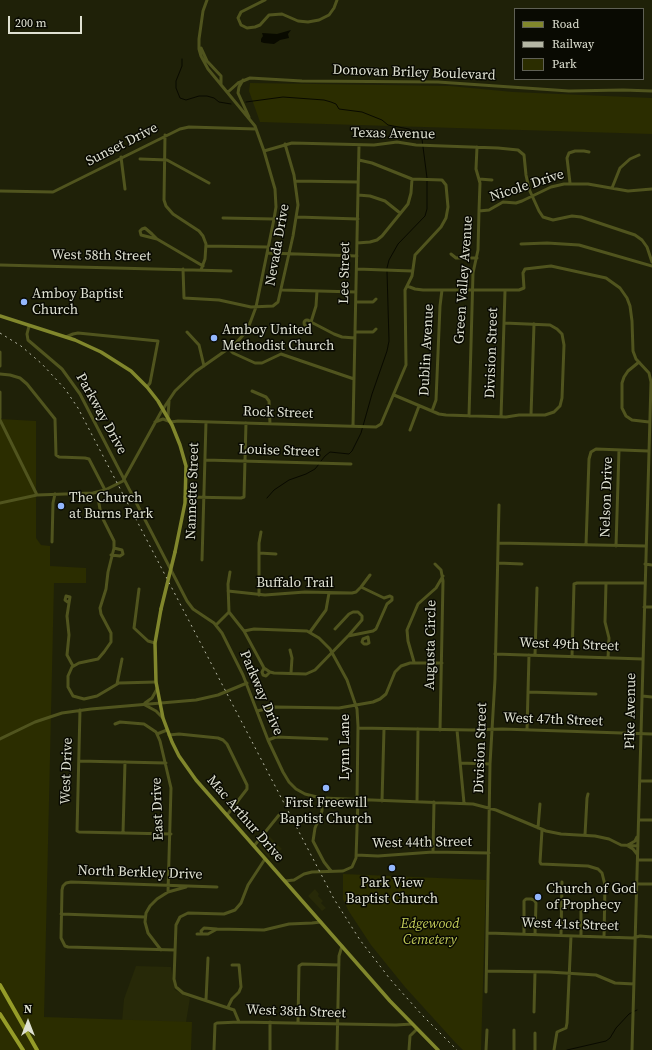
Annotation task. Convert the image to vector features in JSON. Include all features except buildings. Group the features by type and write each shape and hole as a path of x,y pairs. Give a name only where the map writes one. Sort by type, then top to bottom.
{"highway":[{"path":"0,985 37,1050"},
{"path":"0,1014 22,1050"}],"main road":[{"name":"Mac Arthur Drive","path":"0,316 92,347 109,356 131,371 147,386 163,408 171,422 186,466 185,497 181,524 161,609 155,642 154,664 159,703 169,735 175,749 188,768 227,815 412,1024 438,1050"}],"street":[{"path":"207,0 204,8 199,42 200,53 208,69 250,119"},
{"path":"265,0 241,12 238,18 241,25 248,28 255,28 260,25 269,15 282,14 298,21 308,22 319,20 329,14 334,8 337,0"},
{"name":"Donovan Briley Boulevard","path":"244,80 250,78 438,82 569,91 652,91"},
{"path":"228,92 244,80"},
{"path":"0,503 37,495 84,494 96,492 105,490 124,480 163,408 183,382 229,349 241,338 248,328 256,308 276,207 275,189 264,151 256,129 238,94 239,87 244,80"},
{"name":"Sunset Drive","path":"0,191 53,192 180,128 256,129"},
{"path":"165,135 163,194 166,206 172,214 200,233 205,239 205,260 201,270"},
{"name":"Texas Avenue","path":"264,151 285,144 295,143 379,145 397,142 423,145 516,150 522,152 524,156 528,186 532,197"},
{"name":"Nevada Drive","path":"256,308 273,306 280,300 297,217 298,198 296,181 285,144"},
{"name":"Lee Street","path":"353,426 359,145"},
{"name":"Green Valley Avenue","path":"469,416 472,290 473,273 478,250 480,211 479,179 476,170 477,147"},
{"path":"570,183 567,158 569,153 573,151 589,152"},
{"path":"612,188 620,168 630,159 639,155"},
{"path":"121,158 125,189"},
{"path":"140,158 167,160 209,183"},
{"path":"359,160 372,163 412,179 442,180 446,183 447,215 441,227 415,255 412,278 404,293 406,363 394,395 442,414 501,417 551,414 558,408 562,401 564,340 562,334 550,325 504,323"},
{"path":"357,242 370,242 377,240 409,200 412,179"},
{"path":"479,179 492,180"},
{"path":"296,181 358,182"},
{"name":"Nicole Drive","path":"480,211 489,210 503,202 519,202 551,187 570,183 631,191 652,189"},
{"path":"358,195 370,196 385,201 400,213"},
{"path":"532,197 538,211 545,218 553,220 572,216 581,216 635,235 642,240 647,247 651,255 652,262"},
{"path":"297,217 358,219"},
{"path":"223,218 274,219"},
{"path":"157,239 142,236 140,231 143,228 146,228 157,239 203,266"},
{"path":"521,244 547,243 578,245 652,266"},
{"path":"206,246 268,247"},
{"path":"267,253 357,256"},
{"path":"451,254 454,257 477,258"},
{"name":"West 58th Street","path":"0,265 184,269 216,272 231,271"},
{"path":"407,286 415,290 521,290 524,288 524,270 534,267 556,266 599,276 612,282 623,292 629,303 632,321 633,351 639,362 649,373 652,369"},
{"path":"184,269 184,298 219,300 256,308"},
{"path":"356,269 412,271"},
{"path":"282,290 356,292"},
{"name":"Dublin Avenue","path":"432,411 436,400 442,290"},
{"path":"317,291 316,306 311,322 340,336 355,338"},
{"name":"Division Street","path":"501,417 505,291"},
{"path":"356,302 373,302 376,299"},
{"path":"373,302 376,306"},
{"path":"531,415 534,324"},
{"name":"Parkway Drive","path":"29,326 27,334 28,340 56,363 70,379 83,400 187,601 197,612 216,625 225,638 247,683 268,740 283,772 289,782 296,789 305,794 322,798 464,803 479,805 490,808 540,829 561,834 600,837 626,845 638,846"},
{"path":"355,332 374,334 376,329"},
{"path":"187,332 199,346 204,366"},
{"path":"66,338 78,333 158,341 150,383 147,386"},
{"path":"229,349 233,353 254,363 262,363 280,354 354,379"},
{"path":"0,352 0,366"},
{"path":"639,362 628,371 623,380 622,408 626,416 632,420 649,422"},
{"name":"Pike Avenue","path":"632,1050 648,450 651,399 649,373"},
{"path":"0,374 20,378 27,384 55,418 56,456 89,459 105,490"},
{"path":"252,391 269,401 270,424"},
{"path":"0,392 0,419 37,495"},
{"name":"Rock Street","path":"156,422 162,419 171,422 378,427 382,422 394,395"},
{"path":"168,417 170,399"},
{"name":"Dublin Avenue","path":"410,430 419,406"},
{"name":"Nannette Street","path":"202,560 206,422"},
{"path":"185,497 243,498 245,496 246,423"},
{"path":"586,545 590,454 596,449 648,450"},
{"name":"Nelson Drive","path":"616,546 619,450"},
{"name":"Louise Street","path":"205,460 352,464"},
{"path":"121,473 129,472"},
{"path":"96,492 101,513 113,539 114,548 111,555 106,589 100,608 101,614 110,631 111,642 98,659 73,666 68,673 67,683 70,692 77,698 84,699 97,696 117,684 127,682 156,682"},
{"path":"52,542 53,503 55,494"},
{"name":"Division Street","path":"486,992 490,764 499,505"},
{"path":"259,595 259,553 261,532"},
{"path":"646,532 652,532"},
{"path":"498,543 646,546"},
{"path":"111,555 120,556 123,554 123,551 114,548"},
{"path":"259,553 276,554"},
{"path":"498,563 522,564"},
{"path":"414,662 408,641 408,630 418,604 437,586 443,576 440,568 435,564"},
{"path":"645,564 652,565"},
{"path":"230,572 228,612 244,631 264,668 270,672 306,674 313,672 349,635 362,620 362,616 358,612 353,612 349,614 335,629"},
{"path":"370,575 361,587 384,598 387,604"},
{"name":"Augusta Circle","path":"440,730 443,576"},
{"path":"572,657 573,589 575,583 645,583"},
{"path":"606,583 605,622 608,636 608,658"},
{"name":"Buffalo Trail","path":"228,591 259,595 305,592 352,593 356,592 361,587"},
{"path":"534,655 537,588"},
{"path":"140,589 134,628 148,641 155,642"},
{"path":"244,631 254,629 303,630 310,632 326,610 329,593"},
{"path":"349,635 367,632 378,627 387,604 392,601 392,597 389,596 384,598"},
{"path":"69,603 67,616 69,635 67,655 73,666"},
{"path":"644,607 652,607"},
{"path":"216,625 228,612"},
{"name":"Lynn Lane","path":"310,632 319,638 332,652 347,680 356,705 358,728 356,855"},
{"path":"367,632 368,637"},
{"path":"290,650 292,658 291,673"},
{"name":"West 49th Street","path":"495,654 643,659"},
{"path":"527,730 529,655"},
{"path":"117,684 122,659"},
{"path":"257,711 275,707 332,708 373,702 380,699 388,690 393,676 398,669 405,664 414,662 442,663"},
{"path":"264,668 262,672 263,675 266,676 270,672"},
{"path":"0,739 43,718 62,713 80,710 204,699 247,683"},
{"path":"144,704 152,698 157,689"},
{"path":"528,692 596,694"},
{"path":"642,696 652,696"},
{"path":"144,704 156,711 163,718"},
{"name":"West Drive","path":"80,710 77,830 79,832 123,833"},
{"path":"116,724 120,722 142,723 149,726 158,734 167,730"},
{"name":"West 47th Street","path":"358,728 440,730 491,729 652,734"},
{"path":"382,801 384,728"},
{"path":"417,802 418,729"},
{"path":"457,730 464,803"},
{"name":"East Drive","path":"158,734 171,788 171,834 168,892"},
{"path":"169,735 179,734 216,737 223,740 227,744 247,785 247,789 227,815"},
{"path":"268,740 276,737 327,739"},
{"path":"79,761 166,763"},
{"path":"125,762 123,833 171,834"},
{"path":"460,764 490,764"},
{"path":"640,781 652,781"},
{"path":"585,835 588,794"},
{"path":"322,798 322,811 315,828 313,841 324,862 331,871"},
{"path":"433,852 434,802"},
{"path":"540,804 541,864 588,866 600,870 605,882 604,937"},
{"path":"254,846 279,815"},
{"path":"639,820 652,820"},
{"path":"626,845 635,841 638,833"},
{"name":"Parkway Drive","path":"626,845 633,850 638,858"},
{"name":"West 44th Street","path":"356,855 378,856 433,852 489,853"},
{"path":"288,884 307,873 343,871 349,869 355,862 356,855"},
{"path":"638,858 652,860"},
{"path":"145,917 61,914 62,942 68,947 175,950 176,925 180,917 190,913 224,914 235,910 241,903 248,885 265,859"},
{"path":"285,880 294,880"},
{"name":"North Berkley Drive","path":"61,914 62,890 64,886 71,882 217,887"},
{"path":"560,935 562,882"},
{"path":"637,884 652,884"},
{"path":"161,950 148,933 145,917 148,909 152,903 168,892 191,886"},
{"path":"524,934 524,901 526,899 534,900 536,903 535,934"},
{"path":"581,907 581,936"},
{"path":"202,934 204,928 264,930 289,924 321,922"},
{"path":"197,934 211,933 217,929"},
{"name":"West 41st Street","path":"488,933 652,937"},
{"path":"554,1050 557,1032 567,1026 572,936"},
{"path":"337,1050 339,953 342,946"},
{"name":"West 38th Street","path":"175,950 175,985 180,991 235,1010 239,1022 412,1024"},
{"path":"206,1000 208,958"},
{"path":"298,1023 299,966 302,964 339,965"},
{"path":"228,1007 241,987 239,965 232,965"},
{"path":"487,971 596,975 615,983 634,984"},
{"path":"534,1012 535,972"},
{"path":"214,1050 215,1024 239,1022"},
{"path":"270,1022 270,1050"},
{"path":"409,1050 410,1036 417,1029"},
{"path":"486,1050 487,1030"},
{"path":"514,1030 514,1050"},
{"path":"535,1034 535,1050"}],"shaded area":[{"path":"291,30 288,34 289,38 280,40 274,44 261,42 263,36 262,33 277,34"},
{"path":"267,834 282,849 269,858 258,846"},
{"path":"315,889 319,894 318,896 323,901 321,903 326,908 322,911 308,896"},
{"path":"136,966 171,967 175,990 190,998 185,1028 122,1022 124,999"}],"green space":[{"path":"250,83 450,86 513,92 652,98 652,134 260,122 249,91"},
{"path":"0,419 36,421 36,538 41,545 50,546 50,566 86,568 86,583 54,583 44,1017 192,1022 191,1050 0,1050"},
{"name":"Edgewood Cemetery","path":"343,874 486,880 481,1050 463,1050 405,987 371,945 348,910 343,899"}],"waterway":[{"path":"182,59 182,66 176,81 176,88 180,98 186,100 199,96 207,96 214,98 219,102 231,104"},
{"path":"246,102 283,97 324,100 336,104 339,109 362,112 382,120 388,125 409,129 418,133 422,139 427,178"},
{"path":"387,268 389,260 398,244 425,216 427,209 427,181"},
{"path":"321,461 330,452 349,454 361,433 389,341 387,271"},
{"path":"267,498 274,490 289,480 306,474 315,469 319,464"},
{"path":"567,1050 606,1041 629,1014 637,1010"}],"railway":[{"path":"0,333 21,346 42,364 65,389 78,408 334,899 360,940 390,979 422,1015 457,1050"}],"place":[{"name":"Amboy Baptist Church","path":"24,302"},
{"name":"Amboy United Methodist Church","path":"214,338"},
{"name":"The Church at Burns Park","path":"61,506"},
{"name":"First Freewill Baptist Church","path":"326,788"},
{"name":"Park View Baptist Church","path":"392,868"},
{"name":"Church of God of Prophecy","path":"538,897"}]}
